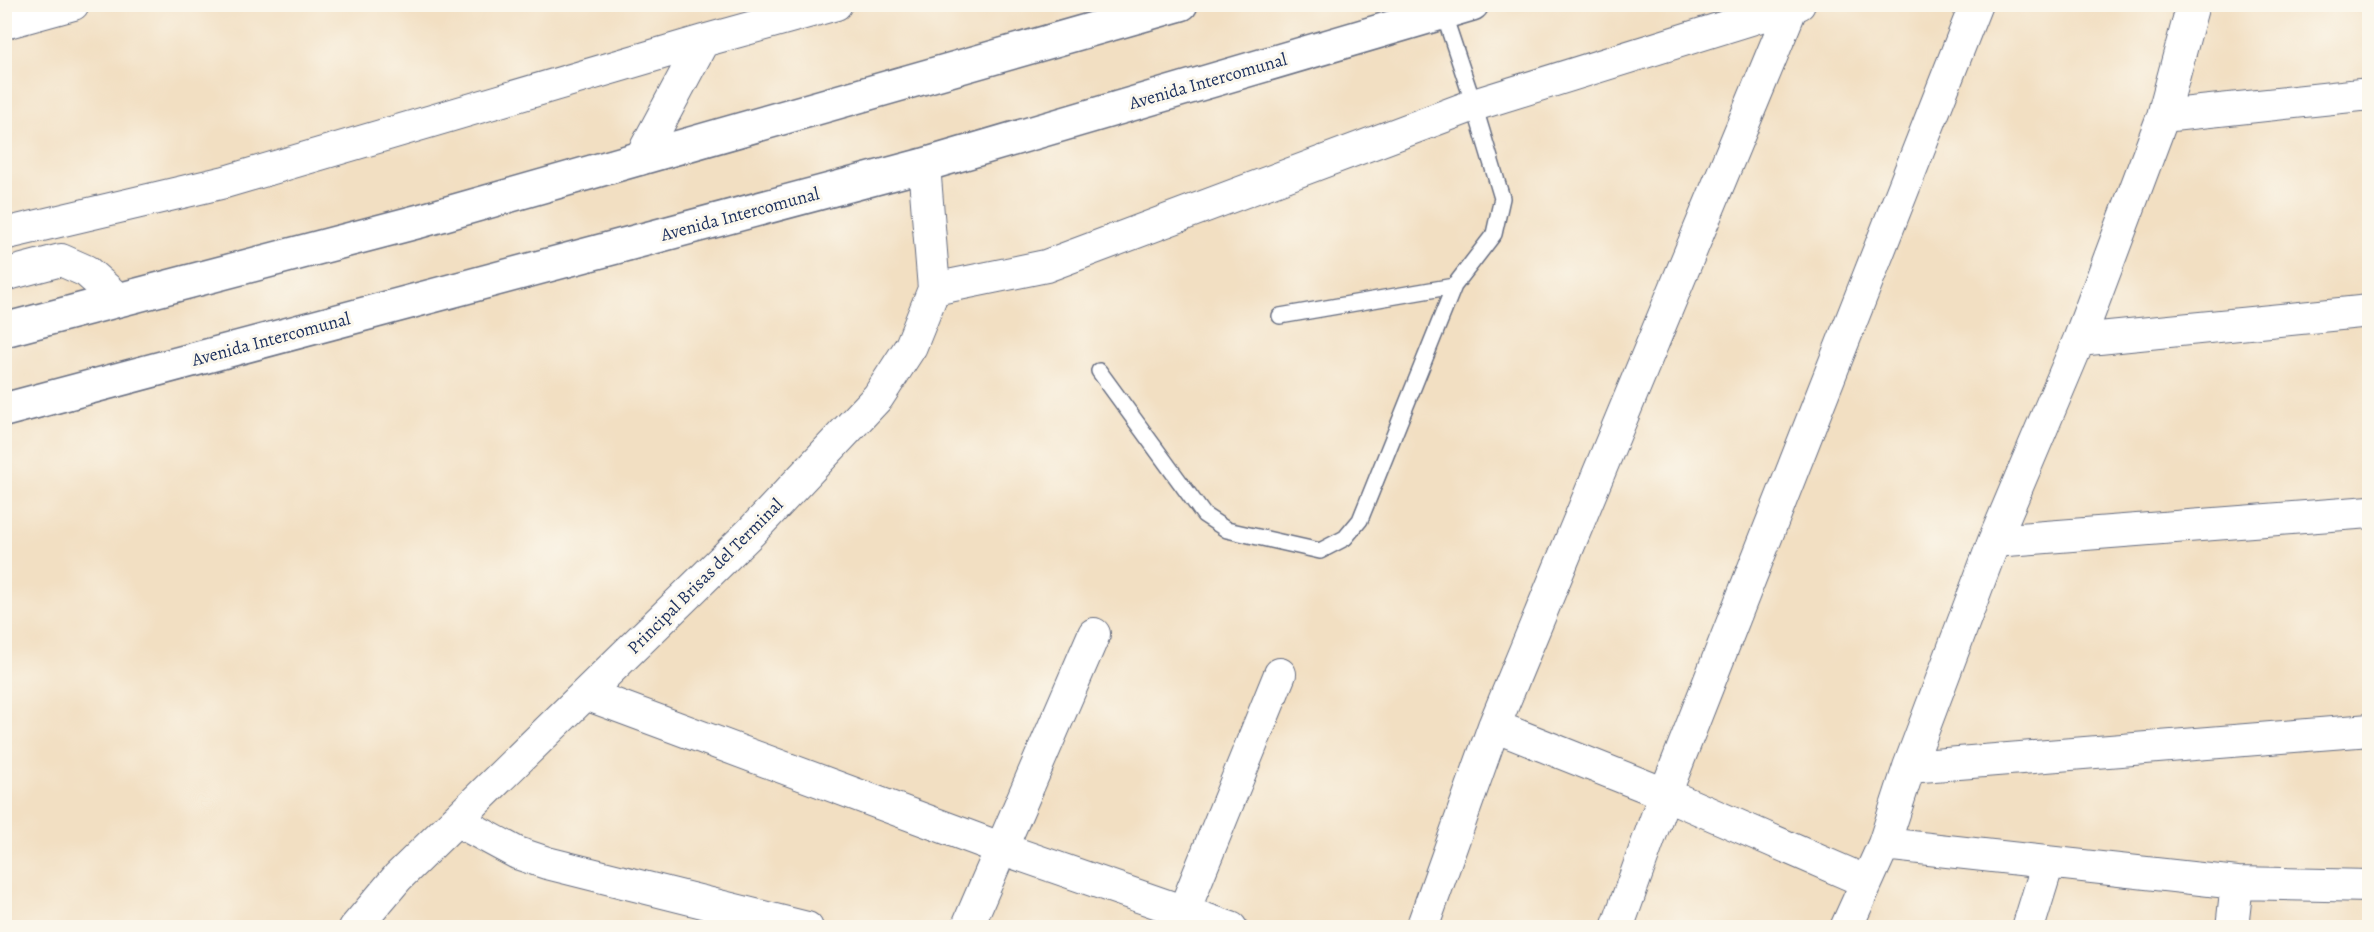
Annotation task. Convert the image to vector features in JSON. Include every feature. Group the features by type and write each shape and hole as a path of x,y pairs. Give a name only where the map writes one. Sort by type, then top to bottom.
{"main road":[{"path":"4,330 420,221 1181,4"},
{"name":"Avenida Intercomunal","path":"4,410 924,165 1458,8"}],"street":[{"path":"4,23 73,4"},
{"path":"4,234 225,182 703,41 759,16 836,4"},
{"path":"1617,927 1665,794 1976,4"},
{"path":"1846,927 1865,881 1884,844 1909,767 1994,541 2079,340 2163,116 2193,4"},
{"path":"934,289 1046,266 1474,105 1795,5"},
{"path":"1422,927 1494,726 1795,5"},
{"path":"640,159 703,41"},
{"path":"2163,116 2370,94"},
{"name":"Principal Brisas del Terminal","path":"355,927 398,877 751,532 878,397 911,346 934,289 924,165"},
{"path":"4,275 61,260 86,271 119,300"},
{"path":"2079,340 2370,311"},
{"path":"1994,541 2370,512"},
{"path":"967,927 1094,634"},
{"path":"1180,920 1281,674"},
{"path":"586,694 1000,848 1180,920 1231,927"},
{"path":"1494,726 1665,794 1865,881"},
{"path":"1909,767 2370,730"},
{"path":"456,820 517,853 790,925"},
{"path":"1884,844 2237,883 2370,886"},
{"path":"2028,927 2048,863"},
{"path":"2232,927 2237,883"}],"lane":[{"path":"1099,371 1204,515 1227,530 1320,551 1345,538 1360,520 1454,286 1494,234 1502,198 1474,105 1458,8"},
{"path":"1280,316 1454,286"}]}
